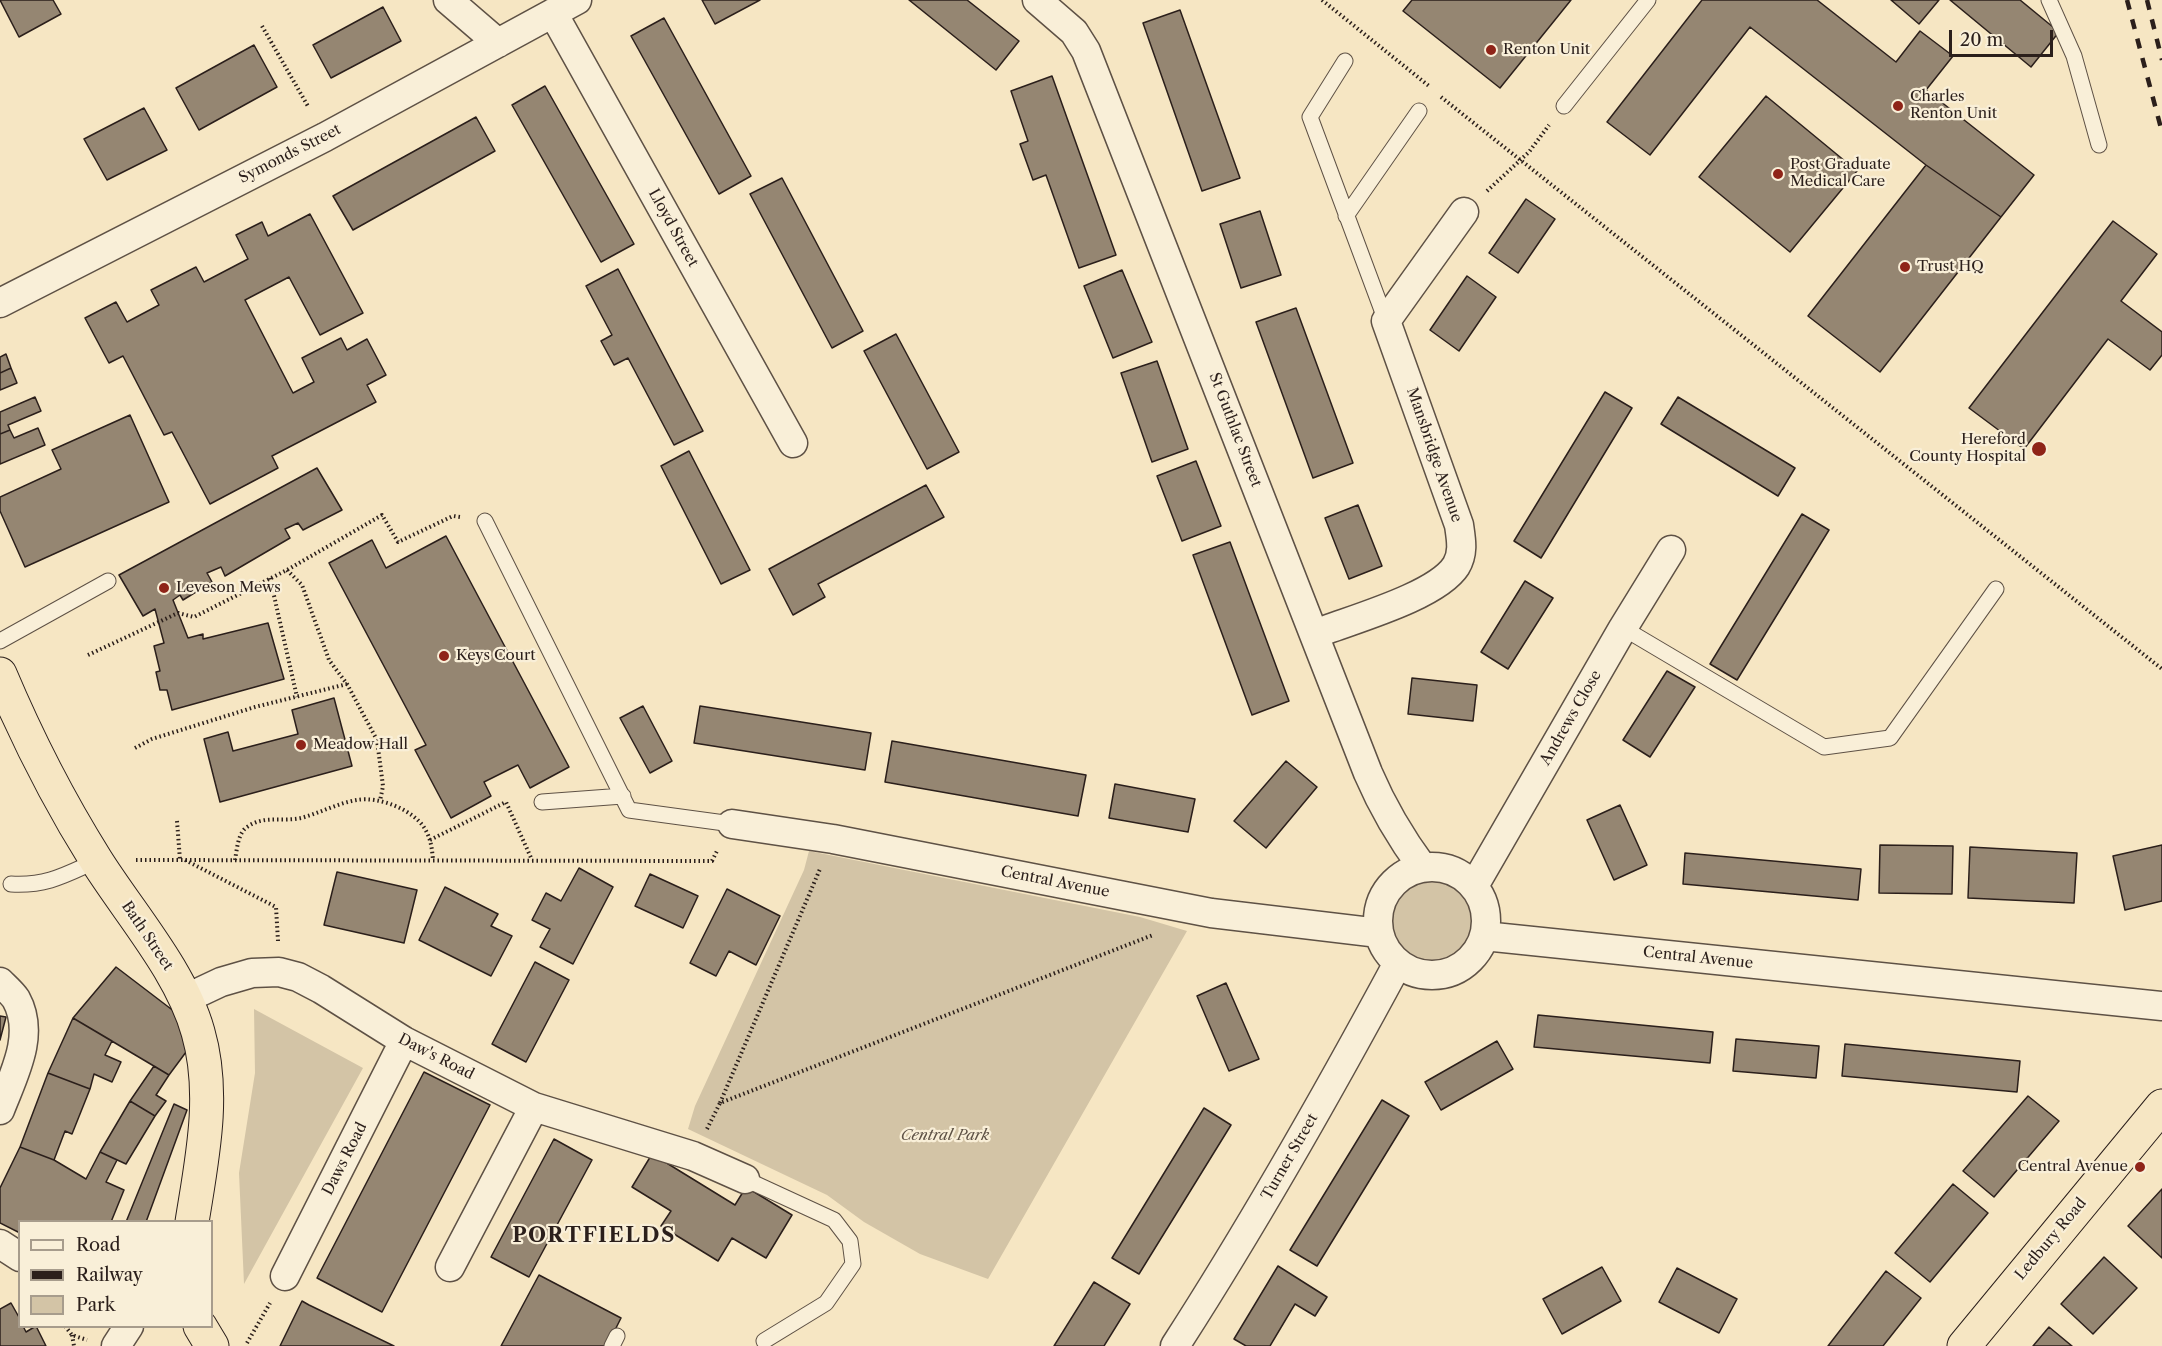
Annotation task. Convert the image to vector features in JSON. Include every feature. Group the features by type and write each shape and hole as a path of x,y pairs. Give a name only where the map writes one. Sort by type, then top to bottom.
{"highway":[{"name":"Bath Street","path":"0,674 54,789 96,861 187,998 199,1033 205,1069 207,1104 205,1139 192,1220"},
{"name":"Ledbury Road","path":"1964,1346 2162,1106"},
{"path":"201,1328 212,1346"}],"street":[{"path":"448,0 498,43"},
{"name":"St Guthlac Street","path":"1037,0 1067,26 1086,51 1383,807 1400,837 1423,868"},
{"name":"Symonds Street","path":"0,303 325,136 565,7"},
{"name":"Lloyd Street","path":"565,7 793,443"},
{"path":"1386,321 1464,212"},
{"name":"Mansbridge Avenue","path":"1315,634 1422,594 1456,566 1462,547 1459,525 1386,321"},
{"name":"Andrews Close","path":"1474,886 1623,628 1671,550"},
{"name":"Central Avenue","path":"732,824 833,838 1211,913 1379,933"},
{"path":"1437,867 1451,870 1464,877 1474,886 1483,902 1486,919 1484,936 1477,952 1464,965 1449,973 1431,975 1414,972 1398,963 1389,955 1379,933 1378,916 1383,899 1393,884 1406,874 1423,868 1437,867"},
{"name":"Central Avenue","path":"1484,936 2162,1006"},
{"name":"Turner Street","path":"1175,1346 1221,1274 1348,1057 1398,963"},
{"name":"Daw's Road","path":"187,998 221,982 252,973 279,972 298,977 404,1041 534,1107 693,1156 745,1179"},
{"path":"0,982 15,998 23,1020 24,1044 0,1110"},
{"name":"Daws Road","path":"285,1276 404,1041"},
{"path":"450,1267 534,1107"},
{"path":"0,1244 18,1256"},
{"path":"116,1346 128,1328"}],"lane":[{"path":"1564,106 1648,0"},
{"path":"2049,0 2074,56 2099,146"},
{"path":"1345,61 1310,117 1386,321"},
{"path":"1346,216 1419,111"},
{"path":"485,521 629,810 732,824"},
{"path":"0,641 108,581"},
{"path":"1623,628 1824,747 1890,738 1996,589"},
{"path":"542,802 622,795"},
{"path":"11,884 32,885 53,880 96,861"},
{"path":"745,1179 834,1220 850,1241 853,1264 826,1303 764,1341"}],"path":[{"path":"1322,0 1521,161 2162,669"},
{"path":"262,26 325,136"},
{"path":"1464,212 1521,161 1564,106"},
{"path":"88,655 178,613 194,617 287,570 382,515 398,542 453,516 485,521"},
{"path":"287,570 302,585 329,660 347,684 377,740 383,786 380,801"},
{"path":"270,579 297,697"},
{"path":"135,748 152,739 347,684"},
{"path":"235,860 237,843 245,828 263,819 300,818 358,800 375,798 407,812 424,827 430,840 433,860"},
{"path":"430,840 506,802 531,860"},
{"path":"177,821 182,860"},
{"path":"96,861 712,861 732,824"},
{"path":"693,1156 720,1103 833,838"},
{"path":"182,860 276,907 279,972"},
{"path":"720,1103 1155,934"},
{"path":"243,1346 249,1341 285,1276"},
{"path":"72,1335 74,1346"}],"green space":[{"name":"Central Park","path":"809,851 1140,917 1187,931 988,1279 920,1254 864,1222 827,1195 688,1129 695,1106 804,870"},
{"path":"1432,867 1453,871 1470,883 1482,900 1486,921 1482,942 1470,959 1453,971 1432,975 1411,971 1394,959 1382,942 1378,921 1382,900 1394,883 1411,871"},
{"path":"254,1009 363,1068 244,1284 239,1173 255,1073"}],"building":[{"path":"0,0 53,0 61,14 19,37"},
{"path":"702,0 760,0 715,24"},
{"path":"909,0 967,0 1019,41 996,70"},
{"name":"Renton Unit","path":"1412,0 1571,0 1500,88 1403,11"},
{"name":"Charles Renton Unit","path":"1702,0 1817,0 1896,62 1920,31 1953,56 1926,90 2034,175 2001,217 1926,165 1750,27 1650,155 1607,122"},
{"path":"1891,0 1939,0 1919,24"},
{"path":"1950,0 2020,0 2059,32 2031,67"},
{"path":"383,7 401,41 331,78 313,45"},
{"path":"1180,10 1240,178 1202,191 1143,23"},
{"path":"664,18 751,176 719,194 631,36"},
{"path":"254,45 277,87 199,130 176,88"},
{"path":"1052,76 1116,255 1079,268 1046,175 1033,180 1020,144 1028,141 1011,91"},
{"path":"545,86 634,244 601,262 512,105"},
{"name":"Post Graduate Medical Care","path":"1766,96 1857,171 1790,252 1699,177"},
{"path":"144,108 167,150 107,180 84,139"},
{"path":"476,117 495,151 353,230 333,196"},
{"name":"Trust HQ","path":"1926,165 2001,217 1880,372 1808,316"},
{"path":"782,178 863,331 832,348 750,194"},
{"path":"1526,199 1555,219 1518,273 1489,253"},
{"path":"1260,211 1281,275 1241,288 1220,224"},
{"path":"310,214 363,313 320,335 289,277 245,300 293,393 314,382 302,358 341,338 347,350 367,339 386,375 367,385 376,402 272,456 278,468 210,504 172,432 164,435 123,356 109,363 85,318 116,302 127,322 159,305 151,290 196,267 204,282 248,259 236,235 262,222 268,236"},
{"path":"2113,221 2157,254 2121,301 2162,332 2162,355 2150,370 2108,339 2024,449 1969,408"},
{"path":"618,269 703,431 674,445 628,358 614,365 601,341 612,335 586,286"},
{"path":"1122,270 1152,342 1113,358 1084,286"},
{"path":"1467,276 1496,297 1459,351 1430,330"},
{"path":"1296,308 1353,463 1313,478 1256,322"},
{"path":"896,334 959,452 927,469 864,351"},
{"path":"6,354 11,368 0,373 0,357"},
{"path":"1157,361 1188,449 1152,462 1121,373"},
{"path":"11,368 17,383 0,390 0,373"},
{"path":"1605,392 1632,408 1541,558 1514,541"},
{"path":"35,397 41,411 8,425 10,430 0,434 0,412"},
{"path":"1678,397 1795,468 1778,496 1661,424"},
{"path":"130,415 169,502 25,567 0,511 0,497 61,469 52,450"},
{"path":"38,428 45,445 0,464 0,434 10,430 14,438"},
{"path":"689,451 750,570 721,584 661,466"},
{"path":"1196,461 1221,526 1182,541 1157,476"},
{"name":"Leveson Mews","path":"317,468 342,510 303,530 298,523 285,529 290,538 225,576 221,567 207,573 212,582 183,600 180,595 173,600 188,638 203,634 203,639 268,623 284,679 172,710 167,690 160,690 156,672 160,671 154,646 164,643 155,609 143,616 119,575"},
{"path":"926,485 944,517 818,584 825,597 793,615 769,569"},
{"path":"1358,505 1382,566 1349,579 1325,518"},
{"path":"1802,514 1829,530 1737,680 1710,664"},
{"name":"Keys Court","path":"446,536 569,767 530,788 518,765 484,782 491,796 451,818 415,750 426,745 329,563 372,540 386,568"},
{"path":"1230,542 1289,701 1252,715 1193,555"},
{"path":"1525,581 1553,598 1508,669 1481,652"},
{"path":"1667,671 1695,687 1650,757 1623,740"},
{"path":"1412,678 1477,685 1473,721 1408,714"},
{"name":"Meadow Hall","path":"334,698 352,766 220,802 204,739 228,732 233,751 298,734 292,710"},
{"path":"643,706 672,761 650,773 620,718"},
{"path":"700,706 871,733 865,770 694,743"},
{"path":"892,741 1086,775 1078,816 885,782"},
{"path":"1286,761 1317,787 1266,848 1234,821"},
{"path":"1115,784 1195,799 1188,832 1109,818"},
{"path":"1620,805 1647,865 1614,880 1587,820"},
{"path":"1880,845 1953,846 1952,894 1879,893"},
{"path":"2162,845 2162,901 2125,910 2113,856"},
{"path":"1970,847 2077,853 2074,903 1968,898"},
{"path":"1685,853 1861,869 1858,900 1683,884"},
{"path":"579,868 613,887 573,964 540,947 550,929 532,920 546,893 561,901"},
{"path":"337,872 417,890 404,943 324,925"},
{"path":"650,874 698,896 683,928 635,906"},
{"path":"445,887 498,914 491,926 512,936 491,976 419,940"},
{"path":"727,889 780,916 756,965 729,951 716,976 690,963"},
{"path":"535,962 569,980 526,1062 492,1044"},
{"path":"116,967 175,1012 189,1048 169,1075 73,1018"},
{"path":"1226,983 1259,1059 1229,1071 1197,996"},
{"path":"1538,1015 1713,1032 1710,1063 1534,1047"},
{"path":"0,1016 6,1017 0,1040"},
{"path":"73,1018 112,1041 105,1055 121,1062 112,1082 94,1074 90,1089 48,1073"},
{"path":"1736,1039 1819,1046 1816,1078 1733,1071"},
{"path":"1497,1041 1513,1069 1441,1110 1425,1082"},
{"path":"1845,1044 2020,1061 2017,1092 1842,1076"},
{"path":"154,1066 169,1075 156,1095 166,1101 155,1116 130,1101"},
{"path":"424,1072 490,1105 382,1312 317,1278"},
{"path":"48,1073 90,1089 72,1134 65,1131 54,1160 20,1147"},
{"path":"2028,1096 2059,1121 1994,1197 1963,1171"},
{"path":"1382,1100 1409,1116 1317,1266 1290,1250"},
{"path":"130,1101 155,1116 126,1164 100,1152"},
{"path":"174,1104 187,1110 147,1220 127,1220"},
{"path":"1204,1108 1231,1125 1139,1274 1112,1258"},
{"path":"554,1139 592,1160 529,1277 491,1257"},
{"path":"20,1147 54,1160 86,1179 100,1152 117,1160 106,1182 124,1190 112,1220 18,1220 18,1232 0,1223 0,1188"},
{"path":"652,1154 735,1205 746,1187 792,1215 766,1258 732,1238 718,1261 661,1226 671,1211 632,1187"},
{"path":"1953,1184 1988,1213 1930,1282 1895,1253"},
{"path":"2162,1189 2162,1258 2128,1226"},
{"path":"2104,1257 2137,1288 2093,1334 2061,1304"},
{"path":"1278,1266 1327,1297 1315,1316 1295,1304 1270,1346 1246,1346 1234,1339"},
{"path":"1602,1267 1621,1301 1562,1334 1543,1299"},
{"path":"1677,1268 1737,1299 1719,1333 1659,1302"},
{"path":"1886,1271 1921,1298 1883,1346 1828,1346"},
{"path":"539,1275 621,1318 607,1346 501,1346"},
{"path":"1094,1282 1130,1304 1104,1346 1054,1346"},
{"path":"302,1301 309,1305 394,1346 280,1346"},
{"path":"11,1303 18,1315 18,1328 24,1328 26,1332 37,1328 46,1346 0,1346 0,1309"},
{"path":"2049,1327 2072,1346 2033,1346"}],"railway":[{"path":"2127,0 2162,132"},
{"path":"2147,0 2162,60"}],"place":[{"name":"Renton Unit","path":"1491,50"},
{"name":"Charles Renton Unit","path":"1898,106"},
{"name":"Post Graduate Medical Care","path":"1778,174"},
{"name":"Trust HQ","path":"1905,267"},
{"name":"Hereford County Hospital","path":"2039,449"},
{"name":"Leveson Mews","path":"164,588"},
{"name":"Keys Court","path":"444,656"},
{"name":"Meadow Hall","path":"301,745"},
{"name":"Central Avenue","path":"2140,1167"}],"district":[{"name":"PORTFIELDS","path":"594,1236"}]}
